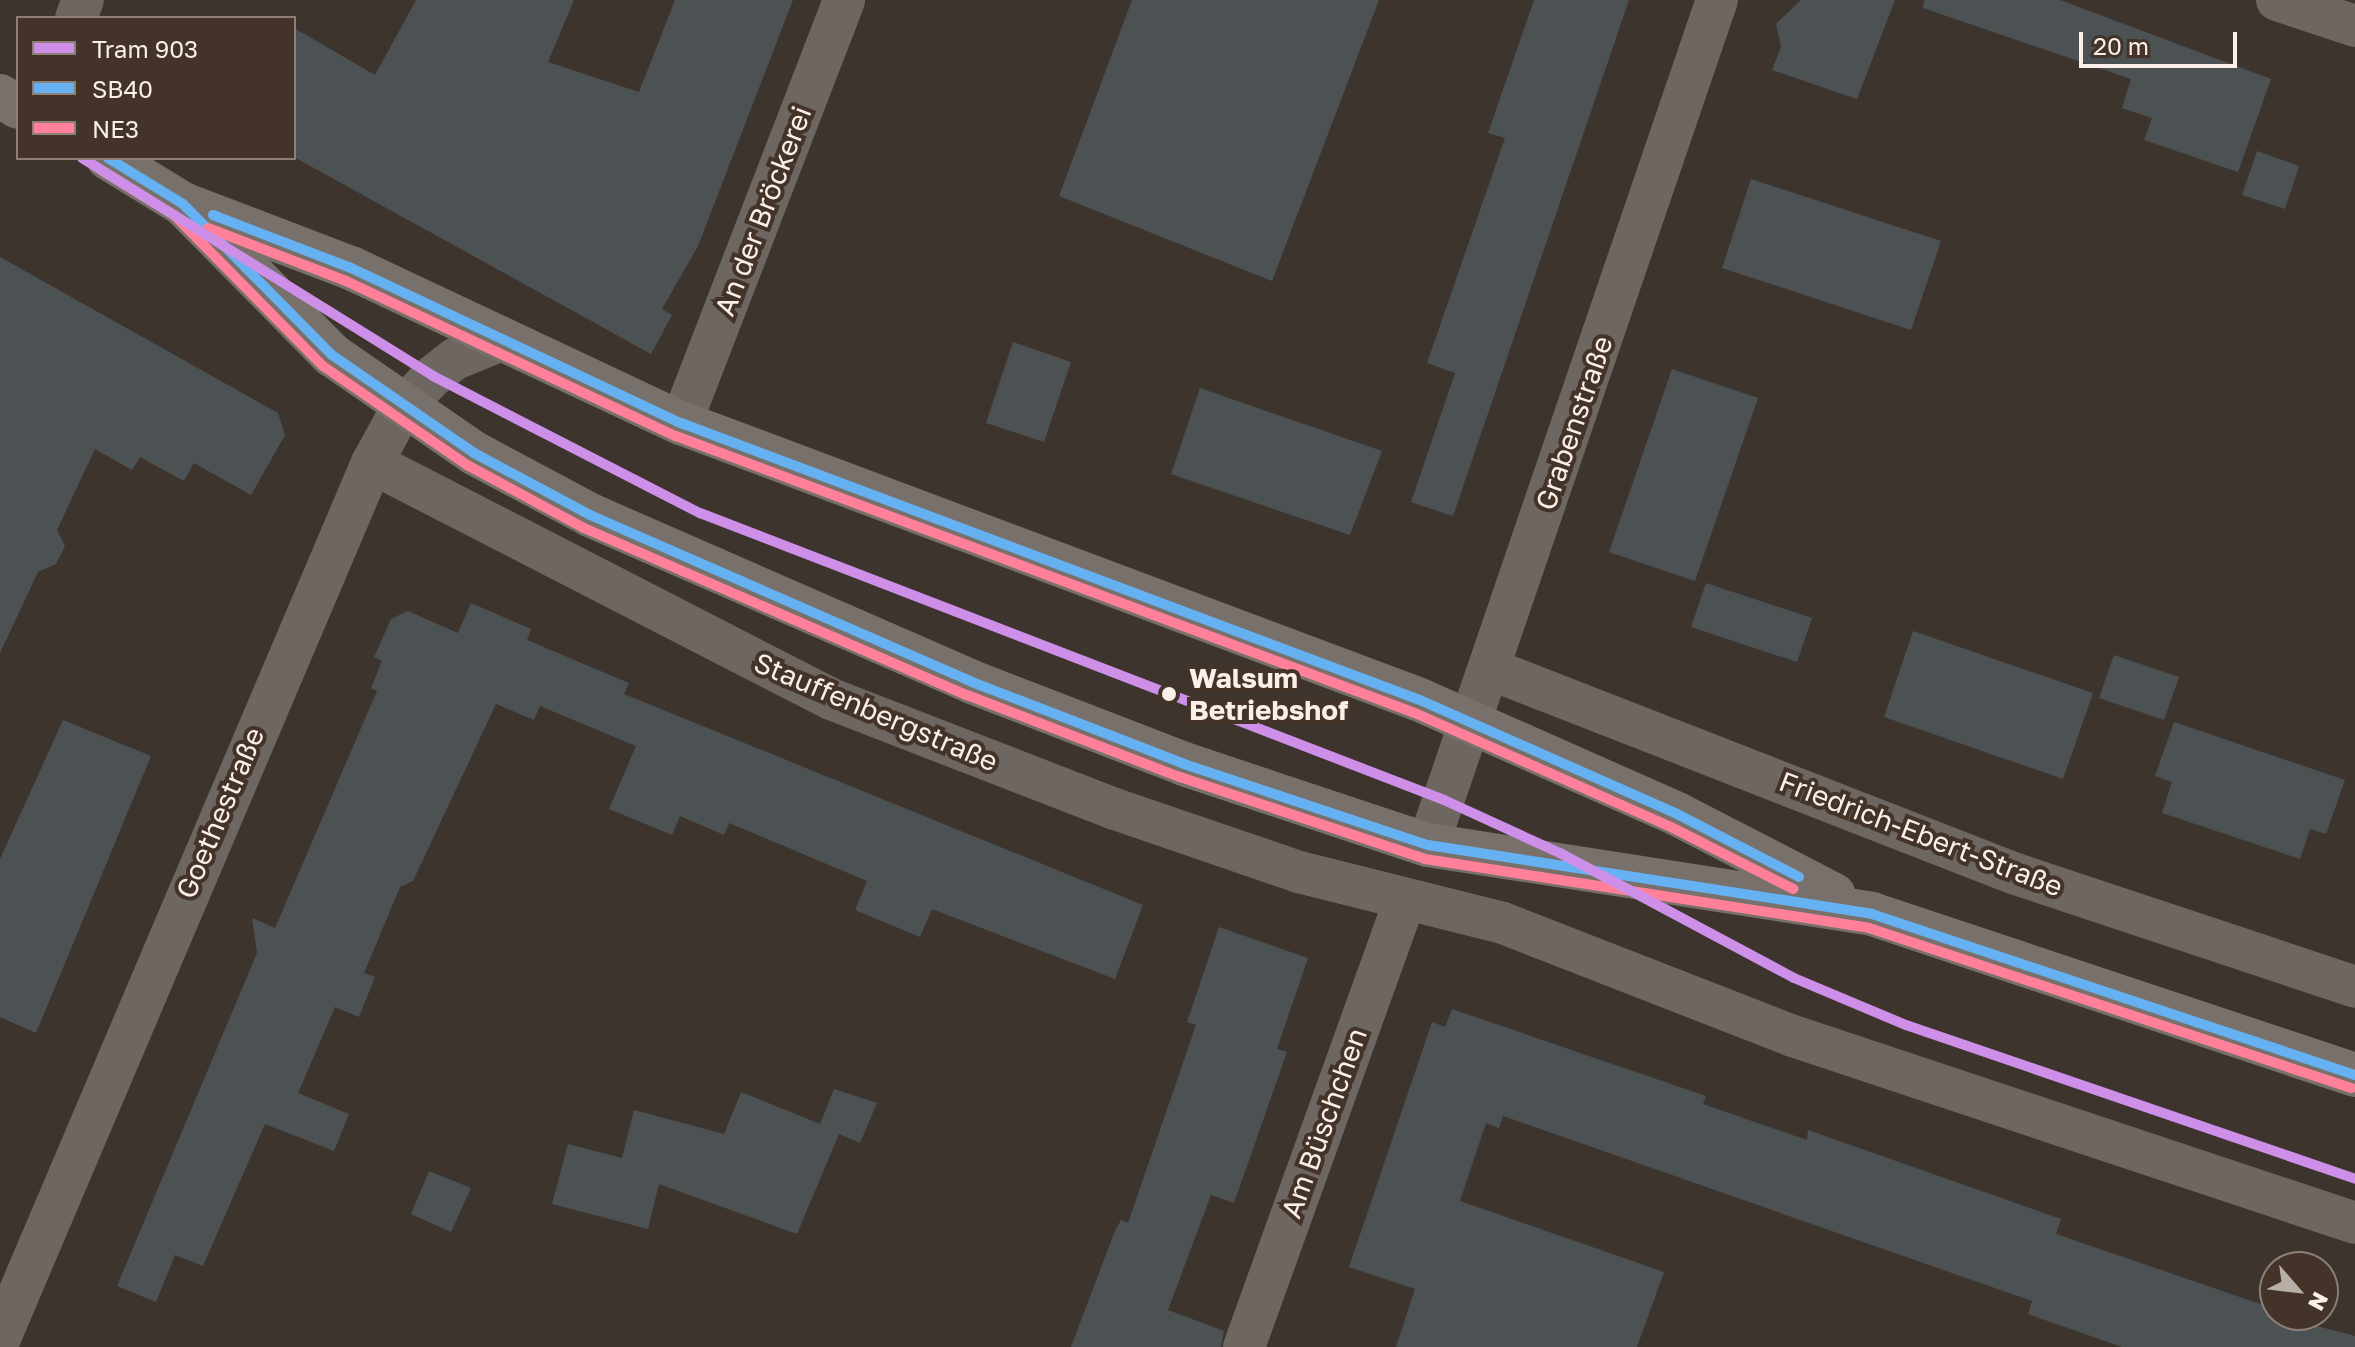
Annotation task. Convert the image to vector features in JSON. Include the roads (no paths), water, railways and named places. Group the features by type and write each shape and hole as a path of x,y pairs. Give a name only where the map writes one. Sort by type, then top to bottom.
{"main road":[{"path":"111,160 183,204 351,268 681,423 1472,722 1679,815 1872,914 2355,1075"},
{"path":"183,204 332,355 402,408 590,515 958,676 1184,764 1428,845 1872,914"}],"street":[{"name":"An der Bröckerei","path":"681,423 844,0"},
{"name":"Grabenstraße","path":"1428,845 1717,0"},
{"path":"2277,0 2355,26"},
{"name":"Goethestraße","path":"0,1338 372,463 402,408 455,359 504,339"},
{"name":"Stauffenbergstraße","path":"372,463 831,699 1115,809 1299,872 1503,923 1793,1036 2355,1223"},
{"name":"Friedrich-Ebert-Straße","path":"1490,669 2013,873 2355,987"},
{"name":"Am Büschchen","path":"1244,1347 1405,899"}],"tram line":[{"name":"903","path":"85,160 433,376 700,513 1444,800 1560,853 1794,978 1906,1025 2355,1179"}],"place":[{"name":"Walsum Betriebshof","path":"1169,694"}]}
